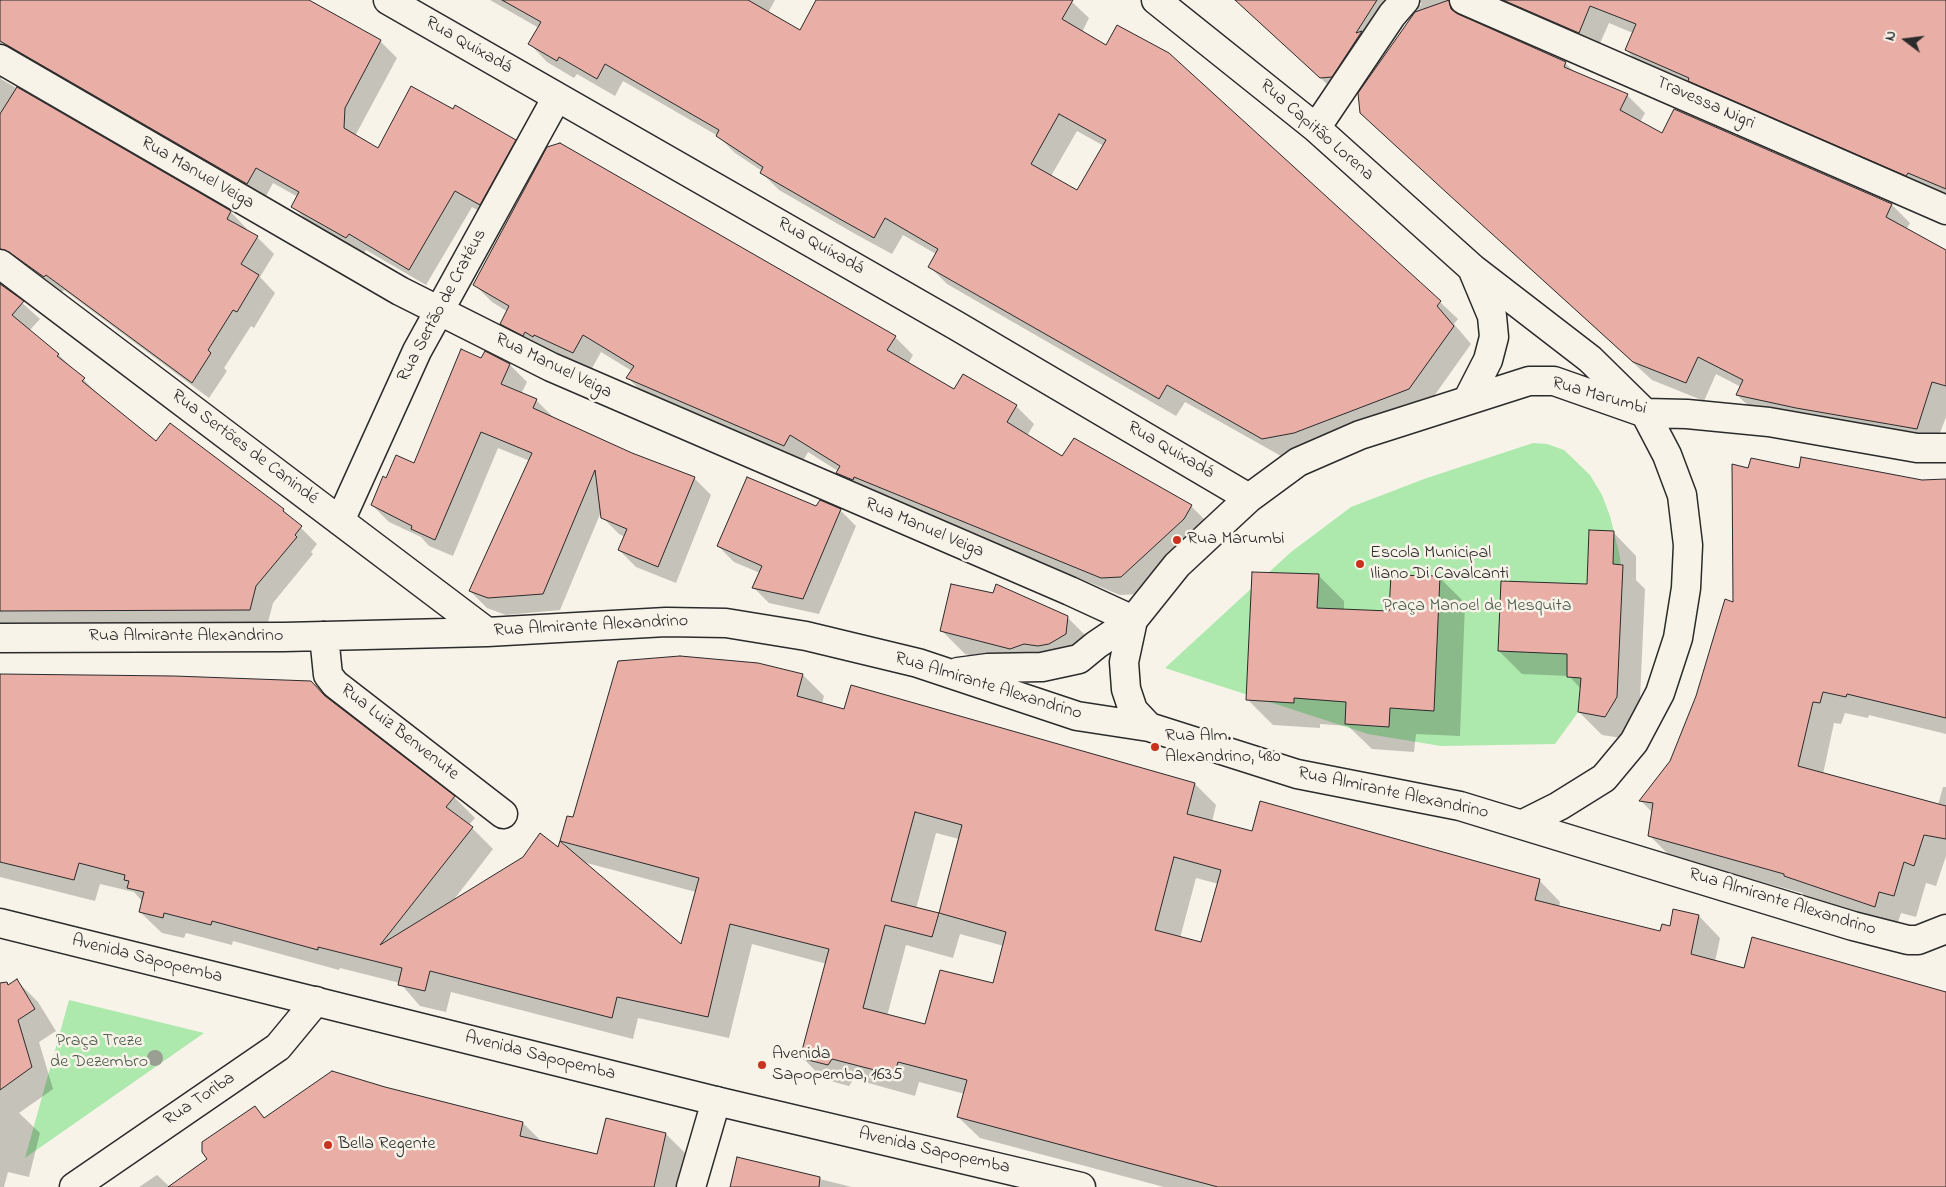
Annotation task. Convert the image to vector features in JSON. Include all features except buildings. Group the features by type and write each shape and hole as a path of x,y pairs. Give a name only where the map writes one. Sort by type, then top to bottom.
{"street":[{"name":"Rua Quixadá","path":"388,0 957,326 1249,498"},
{"name":"Rua Capitão Lorena","path":"1156,0 1316,128 1472,268 1590,359 1645,413"},
{"path":"1316,128 1392,15 1405,0"},
{"name":"Travessa Nigri","path":"1464,0 1946,210"},
{"name":"Rua Manuel Veiga","path":"0,59 391,286 439,311 615,397 1070,591 1133,620"},
{"name":"Rua Sertão de Cratéus","path":"340,521 417,350 557,97"},
{"name":"Rua Sertões de Canindé","path":"0,264 487,632"},
{"name":"Rua Capitão Lorena","path":"1468,399 1488,360 1494,337 1492,316 1472,268"},
{"name":"Rua Marumbi","path":"952,673 988,668 1042,666 1079,659 1133,620 1177,565 1249,498 1282,472 1305,459 1360,436 1468,399 1529,381 1554,381 1645,413 1687,414 1769,422 1917,448 1946,448"},
{"path":"1523,824 1559,806 1604,778 1634,742 1660,693 1678,638 1686,588 1688,545 1682,496 1667,455 1645,413"},
{"path":"1133,620 1124,662 1126,689 1133,710 1148,727"},
{"name":"Rua Almirante Alexandrino","path":"0,638 324,636 487,632 666,622 726,623 806,636 952,673 1077,716 1148,727 1297,774 1460,806 1853,926 1908,940 1918,940 1946,929"},
{"name":"Rua Luiz Benvenute","path":"324,636 328,675 336,684 503,814"},
{"name":"Avenida Sapopemba","path":"0,923 716,1100 1081,1187"},
{"name":"Rua Toriba","path":"74,1187 278,1047 316,1001"},
{"path":"691,1187 716,1100"}],"green space":[{"name":"Praça Manoel de Mesquita","path":"1533,443 1547,444 1564,450 1590,475 1602,495 1610,516 1620,557 1621,574 1584,704 1555,744 1441,746 1368,734 1165,668 1291,552 1351,507 1424,479"},
{"name":"Praça Treze de Dezembro","path":"69,1000 204,1033 25,1158"}],"place":[{"name":"Rua Marumbi","path":"1177,540"},
{"name":"Escola Municipal Iliano Di Cavalcanti","path":"1360,564"},
{"name":"Rua Alm. Alexandrino, 480","path":"1155,747"},
{"name":"Avenida Sapopemba, 1635","path":"762,1065"},
{"name":"Bella Regente","path":"328,1145"}]}
